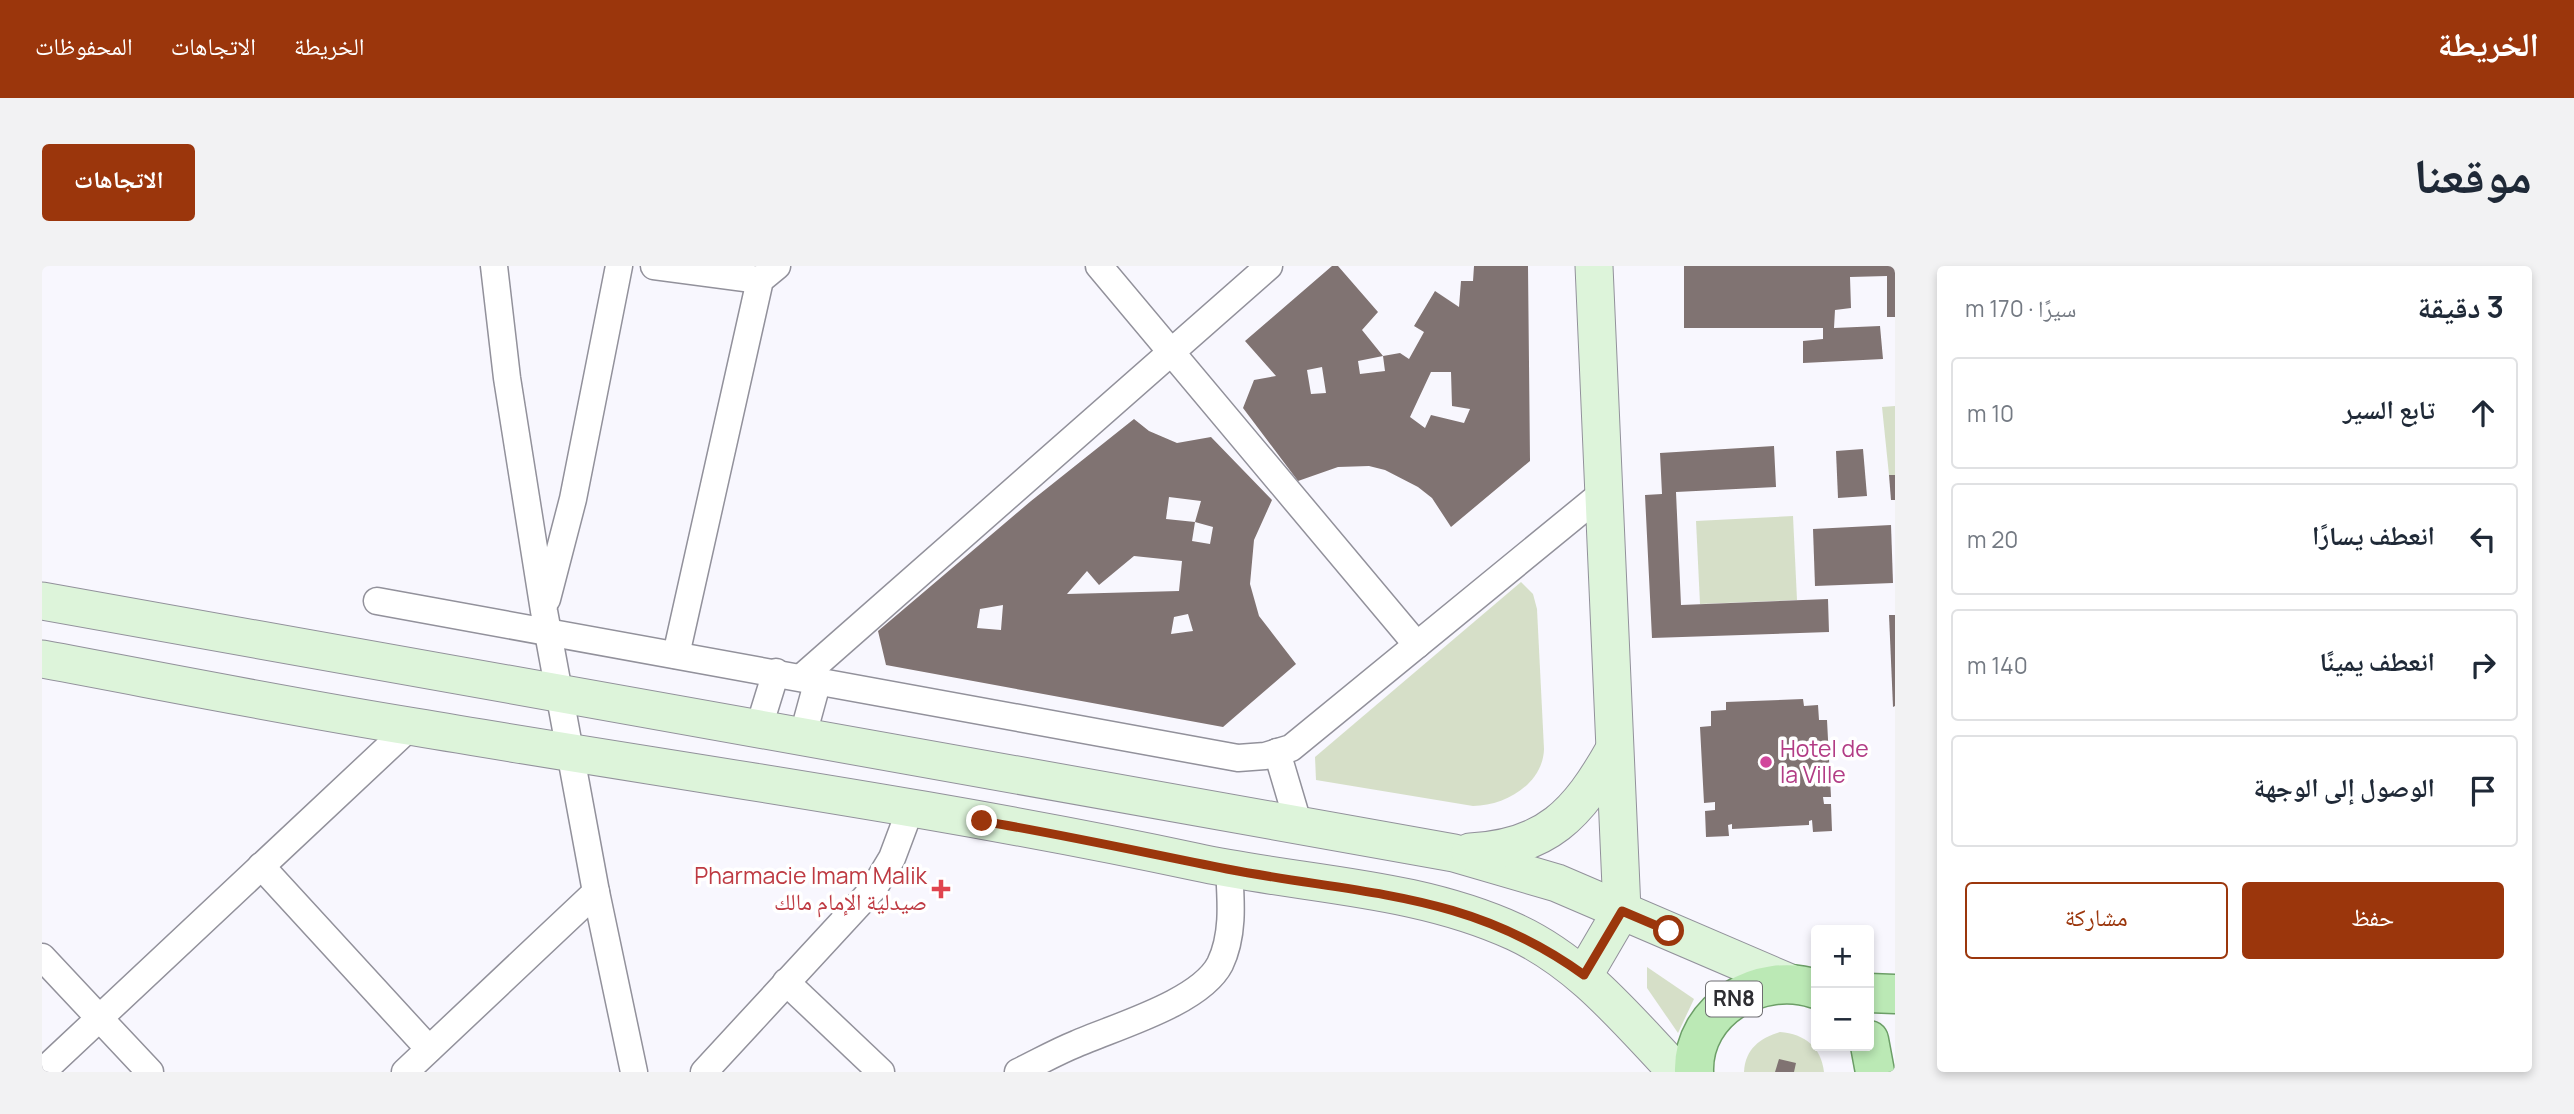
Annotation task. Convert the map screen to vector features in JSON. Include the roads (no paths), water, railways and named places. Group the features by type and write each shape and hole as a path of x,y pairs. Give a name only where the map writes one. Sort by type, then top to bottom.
{"main road":[{"path":"1584,975 1622,911 1594,266"},
{"path":"42,601 562,696 759,727 1454,853 1557,883 1803,986"},
{"path":"42,660 410,727 1031,829 1229,869 1377,892 1449,907 1516,933 1584,975 1676,1072"},
{"path":"1454,853 1519,846 1546,834 1577,808 1614,750"},
{"name":"RN8","path":"1694,1072 1701,1037 1716,1014 1737,996 1762,985 1803,986"},
{"path":"1874,993 1895,994"},
{"path":"1871,1051 1875,1072"}],"street":[{"path":"494,266 507,378 547,622 596,892 634,1072"},
{"path":"547,622 620,266"},
{"path":"654,266 768,273 676,655"},
{"path":"1099,266 1417,645"},
{"path":"759,727 799,676 1269,266"},
{"path":"377,601 547,622 676,655 1238,758 1291,748 1605,491"},
{"path":"799,676 803,735"},
{"path":"42,1072 410,727"},
{"path":"1277,752 1299,826"},
{"path":"704,1072 874,888 892,858 910,810"},
{"path":"261,866 429,1049"},
{"path":"1018,1072 1173,1003 1200,985 1219,966 1228,939 1232,911 1229,869"},
{"path":"405,1072 596,892"},
{"path":"42,957 150,1072"},
{"path":"786,982 881,1072"}],"place":[{"name":"Hotel de la Ville","path":"1766,762"},
{"name":"Pharmacie Imam Malik صيدلية الإمام مالك","path":"941,889"}]}
